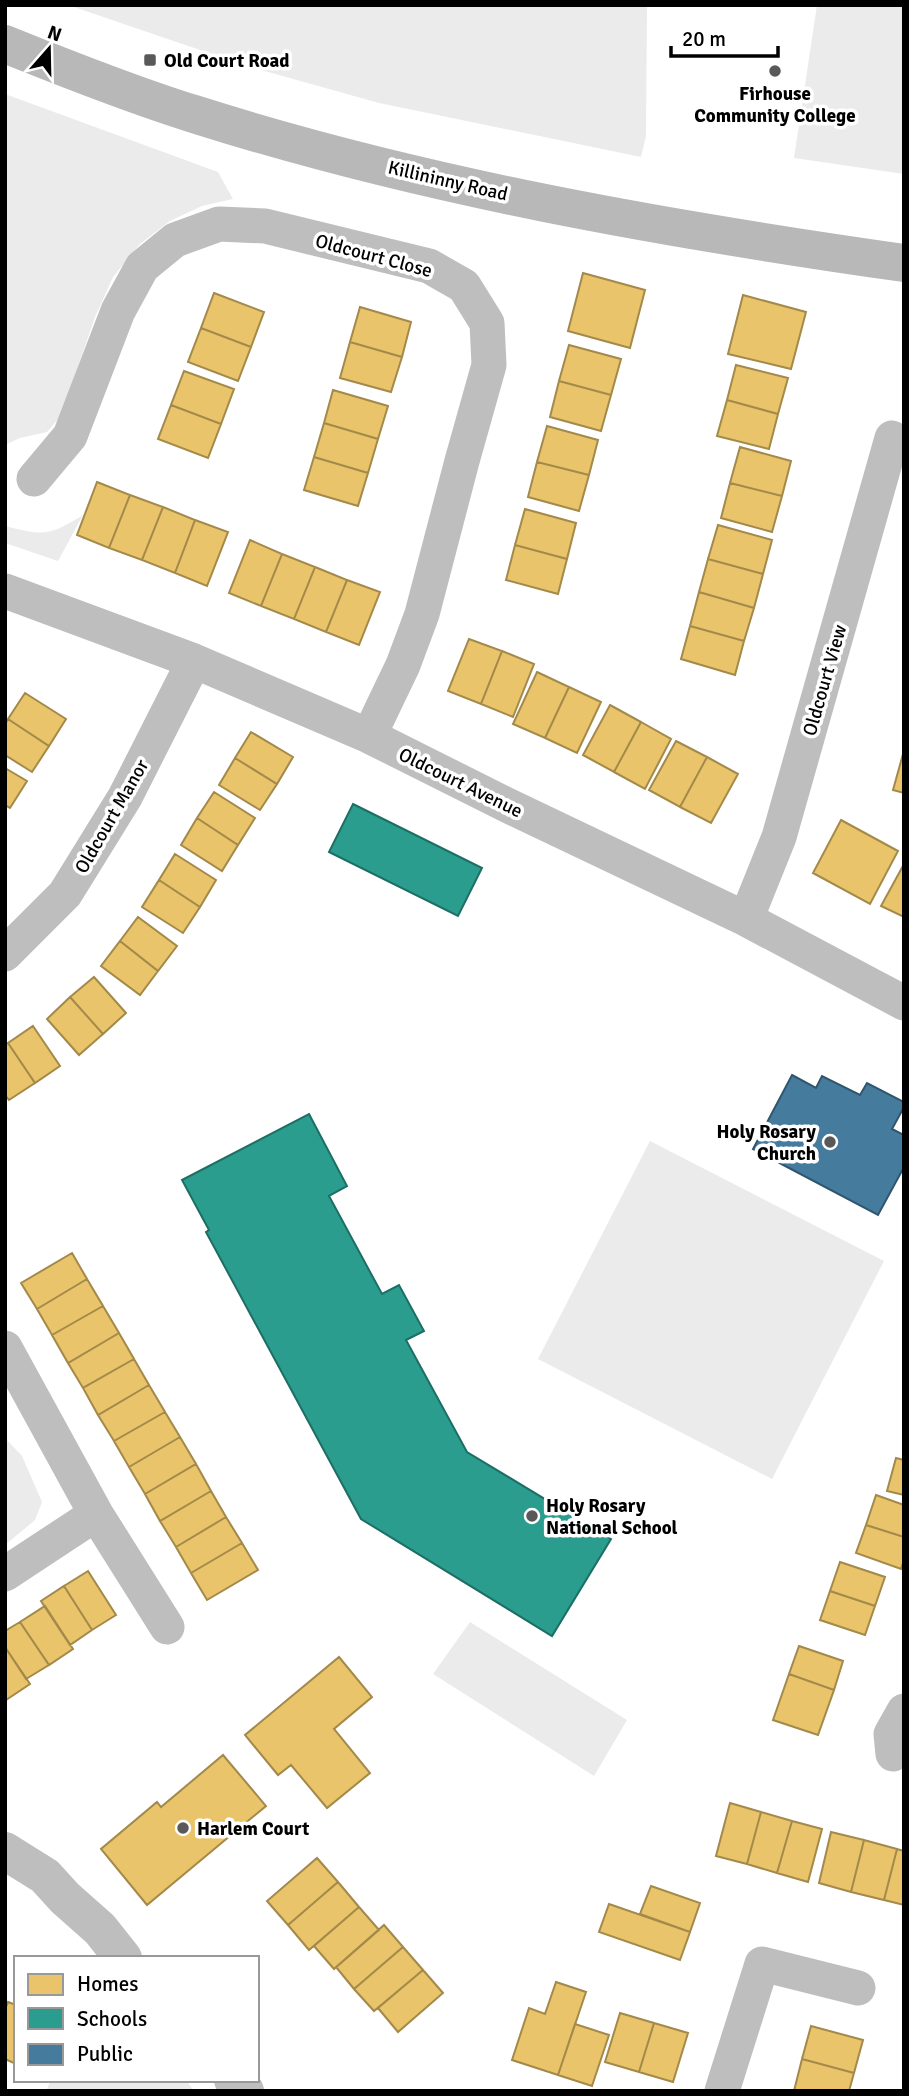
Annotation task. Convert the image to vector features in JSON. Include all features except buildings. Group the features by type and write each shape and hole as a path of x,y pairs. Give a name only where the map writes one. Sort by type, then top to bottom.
{"main road":[{"name":"Killininny Road","path":"5,44 192,114 291,143 404,171 601,214 904,263"}],"street":[{"name":"Oldcourt Close","path":"34,479 70,436 118,311 142,267 175,240 219,225 265,226 429,266 464,286 487,323 489,365 422,614 403,665 369,736"},
{"name":"Oldcourt View","path":"747,919 779,837 892,438"},
{"name":"Oldcourt Avenue","path":"5,591 194,661 369,736 747,919 904,1003"},
{"name":"Oldcourt Manor","path":"5,954 65,894 125,797 194,661"},
{"path":"5,1348 96,1514 167,1627"},
{"path":"5,1574 96,1514"},
{"path":"893,1754 891,1734 904,1711"},
{"path":"5,1851 45,1876 100,1929 121,1956"},
{"path":"722,2091 762,1964 858,1988"}],"shaded area":[{"path":"68,5 647,5 646,136 641,157 379,103 247,66"},
{"path":"817,5 904,5 904,174 794,158"},
{"path":"5,94 218,172 233,199 202,206 170,221 140,244 113,277 95,317 61,416 47,432 20,438 5,445"},
{"path":"83,515 58,561 5,543 5,526 46,532 62,527"},
{"path":"650,1141 884,1261 772,1479 538,1359"},
{"path":"5,1438 22,1456 42,1502 35,1520 5,1545"},
{"path":"470,1622 627,1720 594,1776 433,1674"},
{"path":"50,2082 187,2082 194,2091 46,2091"}],"place":[{"name":"Old Court Road","path":"150,60"},
{"name":"Firhouse Community College","path":"775,71"},
{"name":"Holy Rosary Church","path":"830,1142"},
{"name":"Holy Rosary National School","path":"532,1516"},
{"name":"Harlem Court","path":"183,1828"}]}
